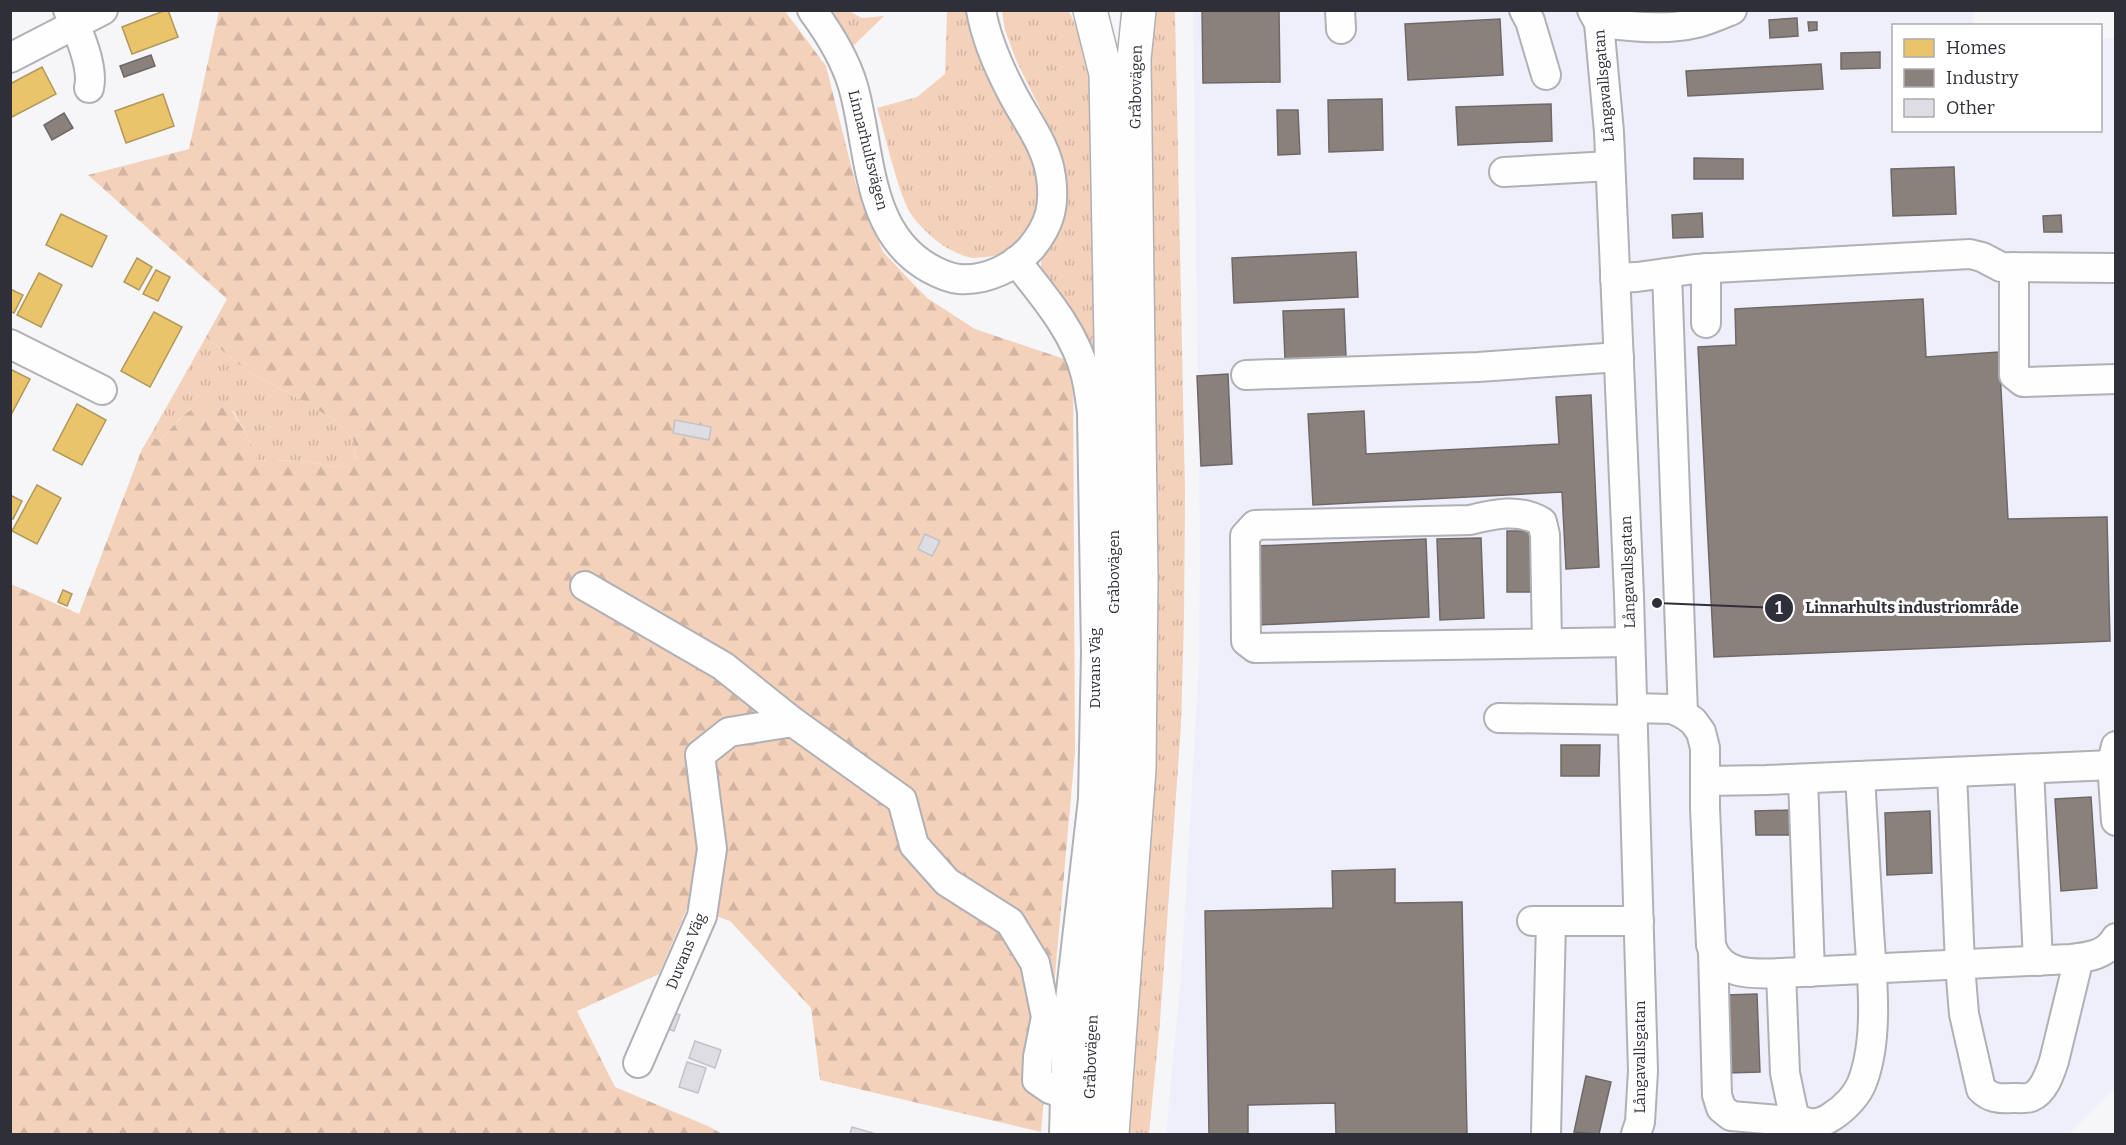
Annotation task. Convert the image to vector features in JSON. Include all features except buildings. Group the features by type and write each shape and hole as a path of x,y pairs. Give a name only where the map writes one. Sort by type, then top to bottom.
{"main road":[{"name":"Gråbovägen","path":"1088,1134 1095,955 1111,806 1115,554 1106,74 1090,10"},
{"name":"Gråbovägen","path":"1112,1134 1139,769 1141,579 1134,59 1139,10"}],"street":[{"path":"10,58 71,18 103,10"},
{"name":"Linnarhultsvägen","path":"812,10 832,38 853,85 875,192 886,222 899,245 919,262 938,273 970,280 999,272 1029,250 1047,227 1053,198 1046,153 1011,91 986,35 981,10"},
{"path":"1524,10 1530,21 1546,75"},
{"path":"1596,17 1654,28 1698,23 1732,10"},
{"name":"Långavallsgatan","path":"1596,17 1610,166 1633,714 1643,1071 1640,1122 1636,1134"},
{"path":"71,18 92,77 89,88"},
{"path":"1504,172 1610,166"},
{"path":"1615,278 1706,268 1970,254 1982,257 2001,267 2115,268"},
{"name":"Duvans Väg","path":"1016,261 1049,304 1069,337 1085,374 1092,412 1096,652 1093,799 1067,1026 1064,1134"},
{"path":"2014,267 2014,375 2023,382 2041,383 2115,379"},
{"path":"1706,268 1706,323"},
{"path":"1667,273 1683,714"},
{"path":"10,344 102,390"},
{"path":"1246,375 1478,367 1619,357"},
{"path":"1547,643 1545,535 1542,522 1532,515 1494,514 1470,520 1255,525 1245,536 1246,641 1255,648 1630,642"},
{"path":"585,586 723,666 793,722 902,800 914,845 948,882 1010,922 1035,963 1046,1017 1038,1057 1037,1080 1050,1089 1065,1094"},
{"path":"1499,718 1633,714 1672,709 1693,721 1701,732 1705,747 1709,923 1713,951 1717,1095 1721,1108 1731,1116 1811,1124 1824,1122 1837,1114 1856,1095 1863,1081 1872,1038 1871,969 1860,776"},
{"name":"Duvans Väg","path":"638,1063 702,916 712,849 700,754 729,732 793,722"},
{"path":"1705,781 2029,769 2114,756 2115,821"},
{"path":"2029,769 2038,961"},
{"path":"1952,772 1959,965 1964,1014 1981,1089 1992,1097 2022,1098 2031,1097 2040,1089 2048,1077 2096,961 2115,938"},
{"path":"1803,779 1810,972"},
{"path":"1546,1134 1542,921 1639,921"},
{"path":"1713,951 1726,966 1749,974 2038,961 2096,961"},
{"path":"1781,973 1785,1073 1794,1116 1802,1122"}],"shaded area":[{"path":"1193,11 1973,11 1974,24 1892,24 1892,132 2102,132 2102,39 2115,38 2115,1088 2069,1134 1166,1134 1181,977 1199,664 1200,541"}],"green space":[{"path":"1175,10 1185,491 1181,725 1160,1021 1149,1134 1126,1134 1145,89 1154,11"},
{"path":"219,11 785,11 826,66 856,185 883,252 927,298 975,329 1073,362 1075,752 1041,1132 820,1080 811,1008 730,921 688,906 659,974 577,1011 615,1087 722,1134 11,1134 11,584 79,614 142,449 150,436 160,441 177,422 198,407 214,405 232,411 250,441 257,460 300,461 340,466 356,460 353,439 336,421 248,372 206,337 227,299 88,175 189,149"},
{"path":"825,11 849,11 862,18 884,16 850,49"},
{"path":"947,11 972,11 1037,169 1037,198 1030,226 1023,238 1013,247 1001,254 986,257 970,258 952,251 924,230 913,217 898,181 877,108 917,97 945,74"},
{"path":"1002,11 1069,11 1091,73 1099,372 1041,273 1041,262 1063,174 1056,141 1016,60 1005,30"},
{"path":"206,337 248,372 336,421 353,439 356,461 334,466 300,461 256,460 250,441 233,411 180,418 160,441 150,436"}],"place":[{"name":"Linnarhults industriområde","path":"1657,603"}]}
